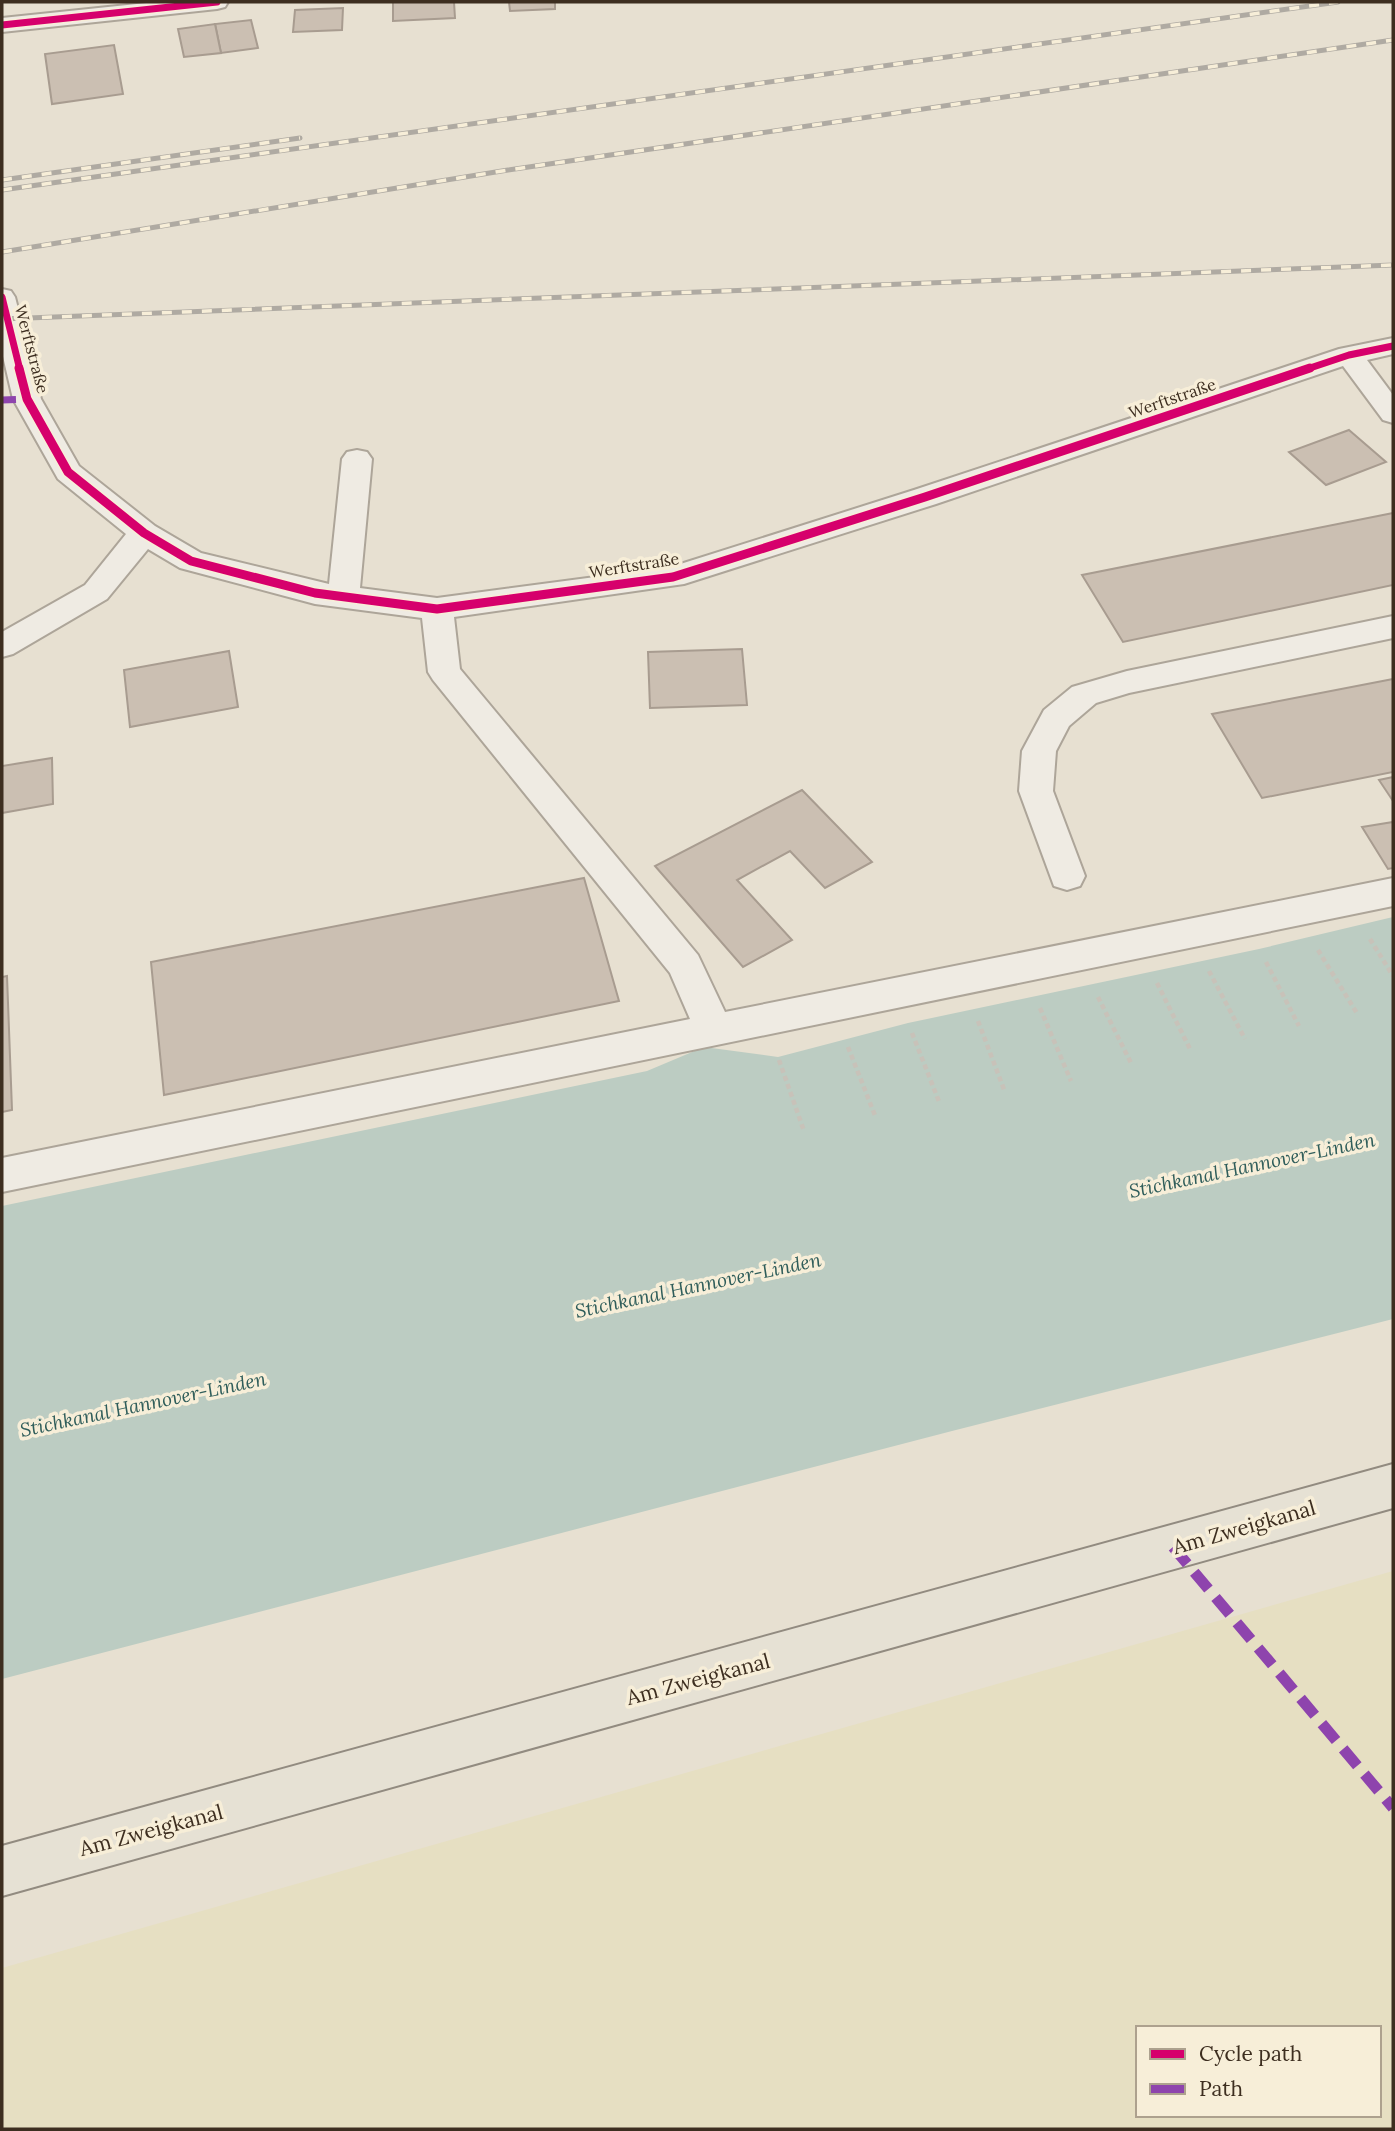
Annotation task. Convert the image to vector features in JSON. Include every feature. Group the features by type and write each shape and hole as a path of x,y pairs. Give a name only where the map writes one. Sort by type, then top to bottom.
{"main road":[{"name":"Am Zweigkanal","path":"2,1871 1393,1486"}],"street":[{"path":"2,24 217,2"},
{"name":"Werftstraße","path":"2,297 27,399 68,472 144,533 191,561 315,593 437,609 673,577 925,497 1349,355 1393,346"},
{"path":"1349,355 1393,414"},
{"path":"343,597 357,459"},
{"path":"2,646 96,592 144,533"},
{"path":"437,609 444,672 685,965 713,1028"},
{"path":"1067,876 1036,791 1039,751 1056,718 1084,695 1126,682 1393,627"},
{"path":"2,1175 713,1028 1393,892"}],"path":[{"path":"1367,935 1393,976"},
{"path":"1317,947 1358,1015"},
{"path":"1203,960 1245,1039"},
{"path":"1265,960 1299,1026"},
{"path":"1151,971 1191,1051"},
{"path":"1093,985 1132,1065"},
{"path":"1036,997 1071,1081"},
{"path":"974,1010 1005,1092"},
{"path":"908,1023 940,1104"},
{"path":"844,1038 876,1118"},
{"path":"778,1057 804,1131"}],"shaded area":[{"path":"1393,1571 1393,2129 2,2129 2,1968"}],"water":[{"name":"Stichkanal Hannover-Linden","path":"1393,917 1393,1319 2,1679 2,1206 647,1071 704,1047 778,1057 908,1023 1259,949"}],"building":[{"path":"393,2 454,2 455,18 393,21"},
{"path":"509,2 555,2 555,9 510,11"},
{"path":"343,8 342,30 293,32 295,10"},
{"path":"251,20 258,48 221,53 215,24"},
{"path":"215,24 221,53 184,57 178,29"},
{"path":"114,45 123,94 52,104 45,54"},
{"path":"1349,430 1386,462 1326,485 1289,452"},
{"path":"1393,513 1393,585 1123,642 1082,575"},
{"path":"742,649 747,705 650,708 648,652"},
{"path":"229,651 238,707 130,727 124,670"},
{"path":"1393,679 1393,772 1262,798 1212,714"},
{"path":"52,758 53,804 2,813 2,766"},
{"path":"1393,777 1393,801 1379,780"},
{"path":"802,790 872,862 825,888 790,851 737,880 792,940 743,967 655,866"},
{"path":"1393,822 1393,868 1388,869 1362,827"},
{"path":"584,878 619,1001 164,1095 151,962"},
{"path":"7,976 12,1110 2,1112 2,977"}],"railway":[{"path":"2,190 1338,2"},
{"path":"2,252 508,170 1393,40"},
{"path":"2,180 300,138"},
{"path":"2,319 1393,265"}],"marked path":[{"path":"2,400 27,399"},
{"path":"1173,1547 1393,1808"}],"cycle path":[{"path":"2,25 217,2"},
{"path":"2,297 27,399 68,472 144,533 191,561 315,593 437,609 673,577 925,497 1349,355 1393,346"}]}
